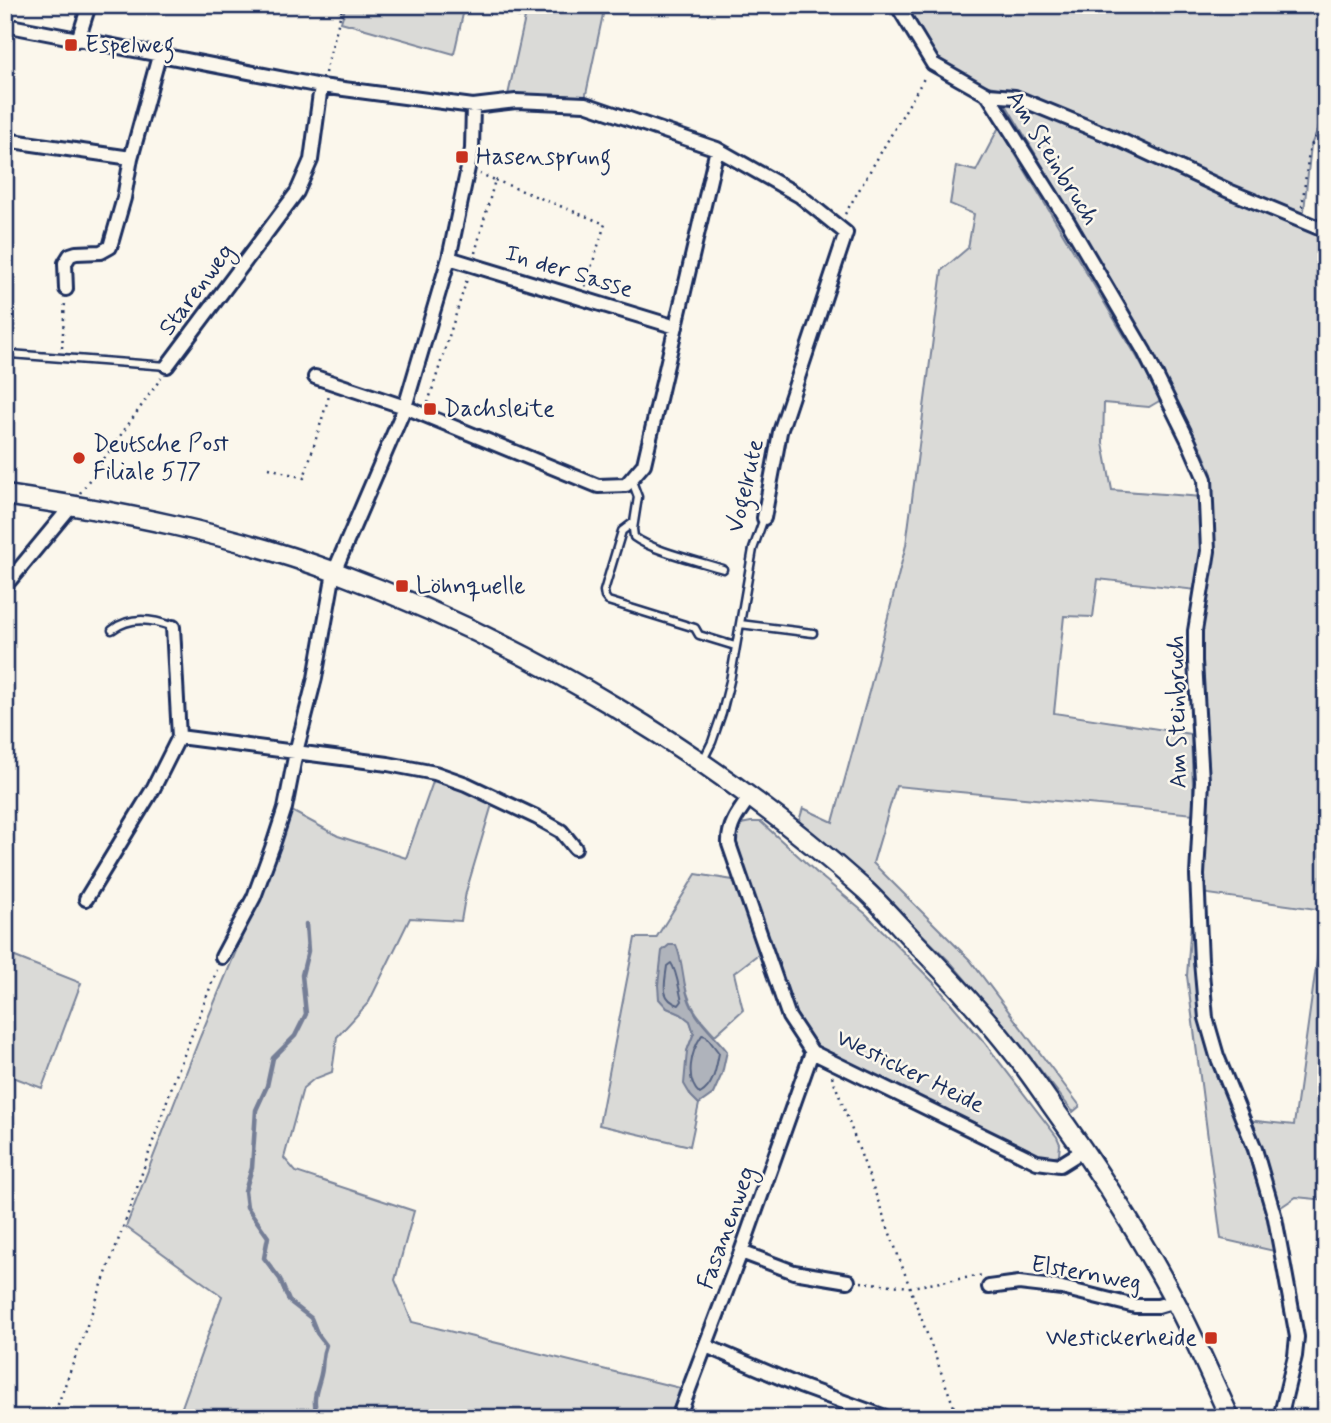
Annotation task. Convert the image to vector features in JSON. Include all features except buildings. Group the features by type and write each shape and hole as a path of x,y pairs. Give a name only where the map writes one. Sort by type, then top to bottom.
{"street":[{"path":"78,40 89,5"},
{"name":"Am Steinbruch","path":"897,5 933,64 988,95 1067,220 1144,351 1205,479 1208,551 1195,631 1202,781 1196,876 1201,961 1206,1018 1217,1056 1262,1172 1275,1218 1297,1337 1296,1356 1280,1418"},
{"path":"5,24 321,86 474,106 516,101 585,104 717,149 800,196 838,226"},
{"path":"66,289 65,263 70,255 101,252 110,247 159,55"},
{"name":"Starenweg","path":"167,366 297,192 311,160 321,86"},
{"path":"988,95 1015,97 1326,231"},
{"path":"222,957 254,897 285,807 334,572 405,407 449,258 472,149 474,106"},
{"path":"5,140 131,158"},
{"path":"315,377 405,407 598,486 626,485 644,464 717,149"},
{"name":"Vogelrute","path":"764,518 780,432 846,233 838,226"},
{"name":"In der Sasse","path":"449,258 676,327"},
{"path":"5,495 167,523 261,549 334,572 470,629 530,659 626,714 702,763 792,829 867,892 944,972 1012,1051 1084,1150 1133,1227 1175,1301 1230,1418"},
{"path":"5,586 72,505"},
{"path":"86,899 153,789 178,737 173,627"},
{"path":"178,737 388,764 435,773 466,784 536,817 561,831 575,848"},
{"name":"Westicker Heide","path":"749,798 731,825 729,844 789,1017 812,1052 1037,1162 1060,1165 1084,1150"},
{"name":"Fasanenweg","path":"678,1418 812,1052"},
{"path":"741,1252 794,1272 848,1280"},
{"name":"Elsternweg","path":"989,1287 1019,1283 1062,1288 1135,1306 1158,1306 1175,1301"},
{"path":"706,1346 885,1417"}],"lane":[{"path":"10,354 167,366"},
{"path":"631,479 638,497 634,537 641,542 723,569"},
{"name":"Vogelrute","path":"702,763 722,713 753,549 764,518"},
{"path":"634,522 622,531 604,591 608,601 695,628 699,635 735,646"},
{"path":"112,630 130,620 157,622 173,627"},
{"path":"740,624 813,633"}],"path":[{"path":"321,86 343,5"},
{"path":"838,226 933,64"},
{"path":"1300,220 1309,150 1326,111"},
{"path":"468,169 605,224 581,298"},
{"path":"425,415 495,180"},
{"path":"61,358 66,289"},
{"name":"Starenweg","path":"72,505 166,372 167,366"},
{"path":"269,468 304,478 333,383"},
{"path":"52,1418 172,1086 222,957"},
{"path":"825,1058 958,1418"},
{"path":"848,1280 911,1287 984,1275 989,1287"},
{"path":"1016,1418 1040,1415 1042,1418"}],"shaded area":[{"path":"346,5 465,5 454,54 341,22"},
{"path":"465,5 605,5 585,99 508,95 525,18"},
{"path":"903,5 1326,5 1326,110 1311,145 1303,220 1020,93 984,85 940,60"},
{"path":"1005,103 1107,138 1326,233 1326,1200 1296,1197 1275,1211 1246,1120 1294,1125 1324,910 1201,893 1199,630 1214,552 1212,474 1201,448 1113,284"},
{"path":"999,127 1161,400 1149,407 1104,403 1103,443 1112,490 1202,497 1202,555 1196,590 1098,579 1093,617 1064,616 1054,713 1191,734 1194,814 896,786 873,863 970,960 1080,1106 1073,1112 1021,1045 952,964 872,884 799,821 803,808 833,822 906,545 942,270 968,248 974,214 950,204 956,166 976,171"},
{"path":"434,779 493,801 466,892 461,921 410,918 369,1002 337,1037 332,1072 314,1079 303,1088 284,1158 296,1172 414,1211 395,1280 412,1322 680,1388 670,1418 178,1418 222,1296 126,1227 200,1037 257,901 288,809 338,836 406,858"},
{"path":"761,822 866,914 933,982 984,1042 1057,1137 1060,1144 1059,1155 1038,1160 815,1049 792,1015 733,838 741,824"},
{"path":"696,874 739,881 765,949 734,973 743,1010 715,1035 694,1010 683,980 667,1008 690,1021 694,1032 687,1051 691,1096 699,1104 690,1146 599,1125 635,938 656,938"},
{"path":"1193,894 1201,1020 1248,1154 1274,1251 1221,1239 1187,976"},
{"path":"5,953 81,983 42,1088 5,1074"}],"water":[{"path":"669,945 676,945 687,996 693,1010 727,1051 722,1074 713,1094 699,1104 684,1084 687,1051 694,1033 690,1021 667,1008 659,999 662,951"}],"waterway":[{"path":"306,924 308,951 302,975 306,1014 295,1036 273,1058 267,1086 256,1110 252,1168 245,1191 247,1207 268,1237 264,1258 280,1279 289,1301 311,1318 326,1345 315,1398 319,1418"}],"place":[{"name":"Espelweg","path":"71,45"},
{"name":"Hasensprung","path":"462,157"},
{"name":"Dachsleite","path":"430,409"},
{"name":"Deutsche Post Filiale 577","path":"79,458"},
{"name":"Löhnquelle","path":"402,586"},
{"name":"Westickerheide","path":"1211,1338"}]}
